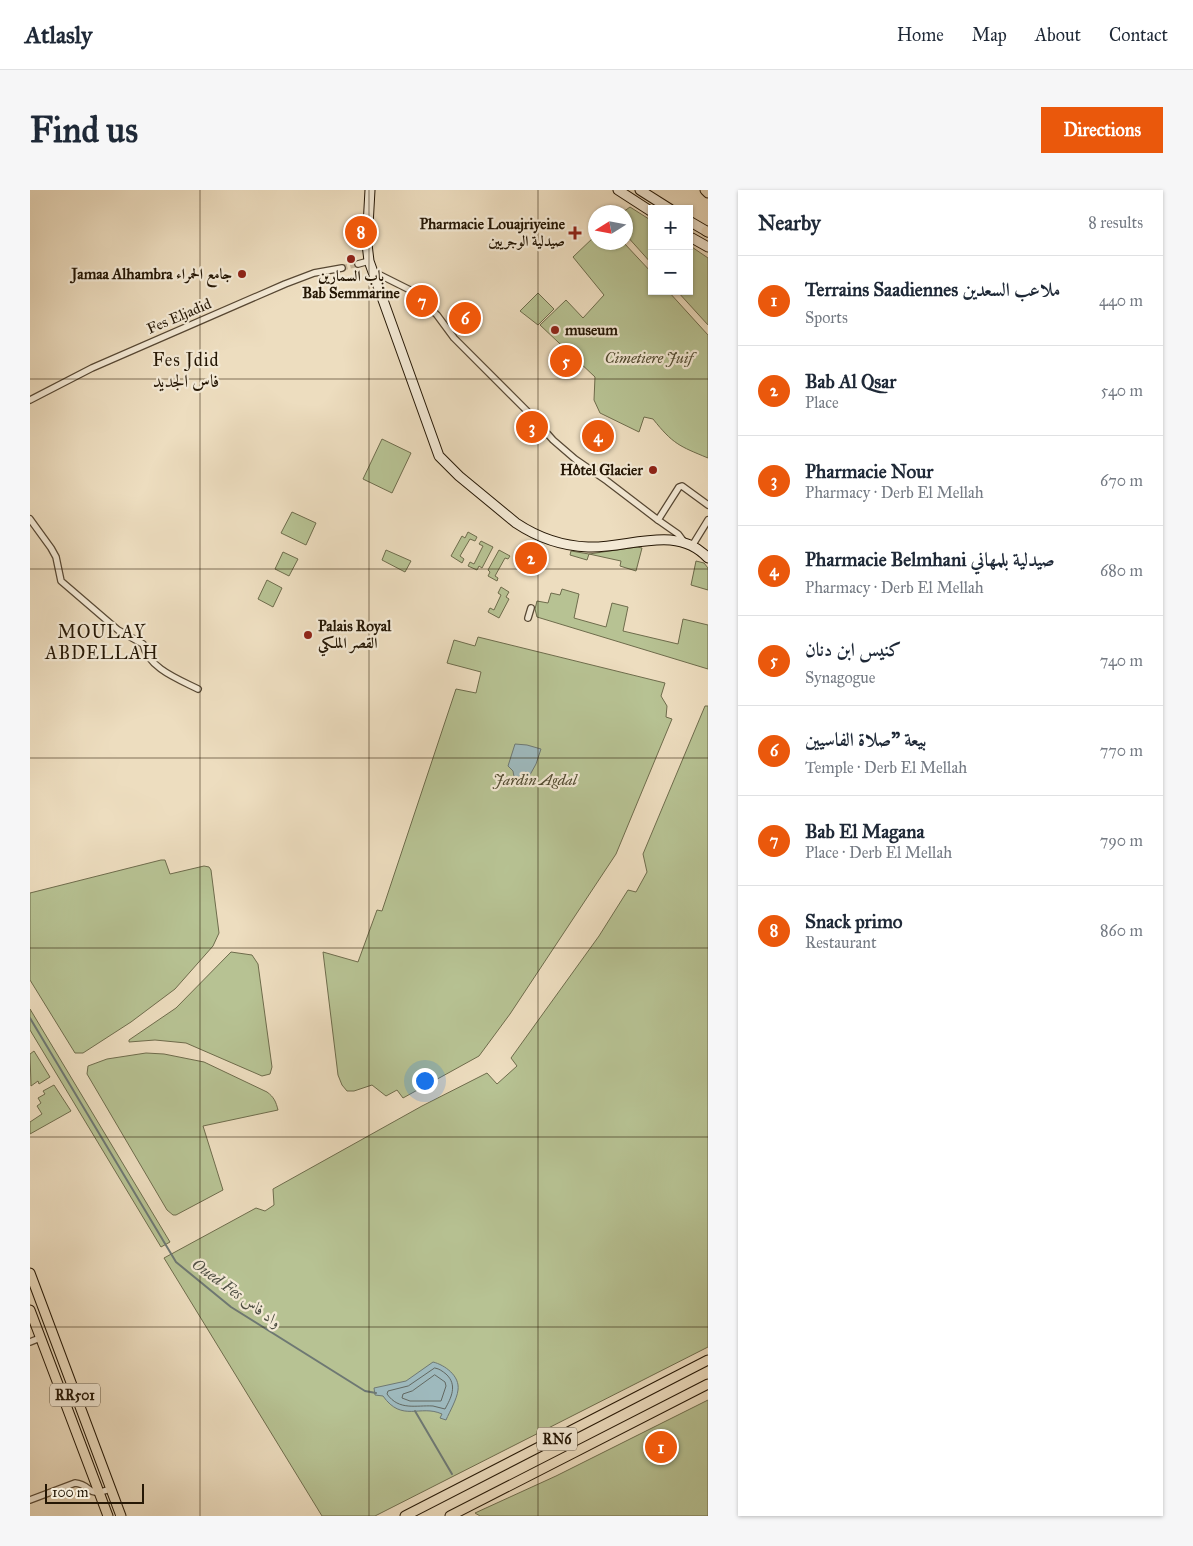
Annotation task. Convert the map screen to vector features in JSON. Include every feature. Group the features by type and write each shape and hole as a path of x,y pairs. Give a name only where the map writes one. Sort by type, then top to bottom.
{"main road":[{"path":"705,190 708,193"},
{"name":"RR501","path":"30,1273 121,1516"},
{"name":"RR501","path":"30,1310 108,1516"},
{"path":"34,1321 45,1314"},
{"name":"RN6","path":"405,1516 708,1360"},
{"name":"RN6","path":"450,1516 708,1384"}],"street":[{"path":"370,190 367,244 369,261 437,452 443,461 516,523 553,541 587,547 661,539 670,539 688,544"},
{"path":"618,190 648,209"},
{"path":"640,190 664,205"},
{"path":"693,223 707,232"},
{"path":"693,239 708,248"},
{"path":"358,264 369,261"},
{"name":"Fes Eljadid","path":"30,400 92,368 285,284 314,273 342,268"},
{"path":"372,271 410,290 437,315 454,338 529,413 553,440 575,459 708,558"},
{"path":"658,520 680,486 708,505"},
{"path":"30,519 54,552 61,581 118,630 143,644 145,654 161,669 198,689"},
{"path":"688,544 708,520"},
{"path":"528,618 531,608"},
{"path":"30,1342 40,1338"},
{"path":"44,1350 56,1345"},
{"path":"30,1500 75,1483 92,1492 99,1493 110,1489"}],"green space":[{"path":"633,209 648,218 648,260 633,243"},
{"name":"Cimetiere Juif","path":"588,243 588,250 631,250 648,269 648,295 672,295 708,335 708,458 677,443 653,419 644,417 639,432 600,413 594,400 595,377 540,325 566,300 583,318 604,295 573,257"},
{"path":"693,248 708,258 708,325 681,295 693,295"},
{"path":"538,293 554,309 538,325 520,311"},
{"path":"382,439 411,453 392,493 363,479"},
{"path":"292,512 316,523 306,545 281,533"},
{"path":"468,532 477,537 475,541 470,539 460,556 464,559 462,563 451,556 462,536 465,538"},
{"path":"481,541 493,547 482,568 479,566 477,570 468,566 470,562 474,564 483,546 479,544"},
{"path":"637,547 642,548 636,571 620,566 621,561 589,554"},
{"path":"386,550 411,561 405,572 382,560"},
{"path":"499,550 510,556 508,559 505,558 495,576 498,578 497,581 488,576 490,572 488,570"},
{"path":"571,551 589,554 587,560 570,555"},
{"path":"283,552 298,559 289,576 275,569"},
{"path":"696,561 704,563 708,568 708,590 691,585"},
{"path":"267,580 282,588 273,607 258,599"},
{"path":"501,587 509,592 506,597 509,599 499,618 488,612 490,608 494,610 501,595 498,593"},
{"path":"562,589 579,594 574,618 606,627 612,603 628,607 623,631 678,644 683,619 708,625 708,669 537,617 535,609 537,601 548,603 551,593 560,595"},
{"name":"Jardin Agdal","path":"478,637 665,683 661,696 667,706 666,717 672,719 616,854 510,1014 479,1056 403,1098 397,1090 386,1096 372,1085 354,1091 347,1091 338,1075 323,952 358,962 377,910 382,911 456,689 476,693 481,672 447,663 454,640 475,646"},
{"path":"705,706 708,706 708,1347 375,1516 322,1516 164,1258 256,1208 265,1211 274,1205 273,1189 422,1106 487,1073 497,1084 517,1066 511,1058 599,936 628,890 636,892 647,872 643,854"},
{"path":"165,860 170,874 204,866 209,867 211,870 219,933 213,946 175,989 131,1022 83,1053 75,1053 30,980 30,893"},
{"path":"231,952 252,955 258,964 272,1067 270,1074 262,1076 186,1043 155,1040 129,1042 129,1040 176,1008"},
{"path":"30,1009 170,1242 161,1247 30,1030"},
{"path":"34,1051 50,1077 39,1084 38,1081 31,1086 30,1054"},
{"path":"146,1053 164,1054 204,1062 267,1092 274,1100 278,1110 203,1126 223,1190 176,1215 167,1210 87,1074 88,1066 107,1059"},
{"path":"54,1085 71,1111 30,1134 30,1122 42,1114 37,1106 41,1103 38,1098 45,1094 43,1091"},
{"path":"708,1400 708,1516 480,1516 475,1513 556,1476"}],"water":[{"path":"515,744 541,749 536,764 526,782 514,777 513,771 508,766"},
{"path":"433,1362 451,1372 457,1380 458,1390 446,1420 440,1418 442,1414 434,1411 404,1411 397,1409 383,1396 375,1395 374,1388 406,1381"}],"waterway":[{"name":"Oued Fes واد فاس","path":"30,1018 176,1262 231,1307 365,1391 376,1393"},
{"name":"Oued Fes واد فاس","path":"415,1411 452,1474"}],"tunnel":[{"path":"342,268 358,264"}],"place":[{"name":"Snack primo","path":"361,232"},
{"name":"Pharmacie Louajriyeine صيدلية الوجريين","path":"575,233"},
{"name":"باب السمارين Bab Semmarine","path":"351,259"},
{"name":"Jamaa Alhambra جامع الحمراء","path":"242,274"},
{"name":"Bab El Magana","path":"422,301"},
{"name":"بيعة \"صلاة الفاسيين","path":"465,318"},
{"name":"museum","path":"555,330"},
{"name":"كنيس ابن دنان","path":"566,361"},
{"name":"Pharmacie Nour","path":"532,427"},
{"name":"Pharmacie Belmhani صيدلية بلمهاني","path":"598,436"},
{"name":"Hôtel Glacier","path":"653,470"},
{"name":"Bab Al Qsar","path":"531,558"},
{"name":"Palais Royal القصر الملكي","path":"308,635"},
{"name":"Terrains Saadiennes ملاعب السعدين","path":"661,1447"}],"district":[{"name":"Fes Jdid فاس الجديد","path":"186,370"},
{"name":"MOULAY ABDELLAH","path":"102,642"}]}
